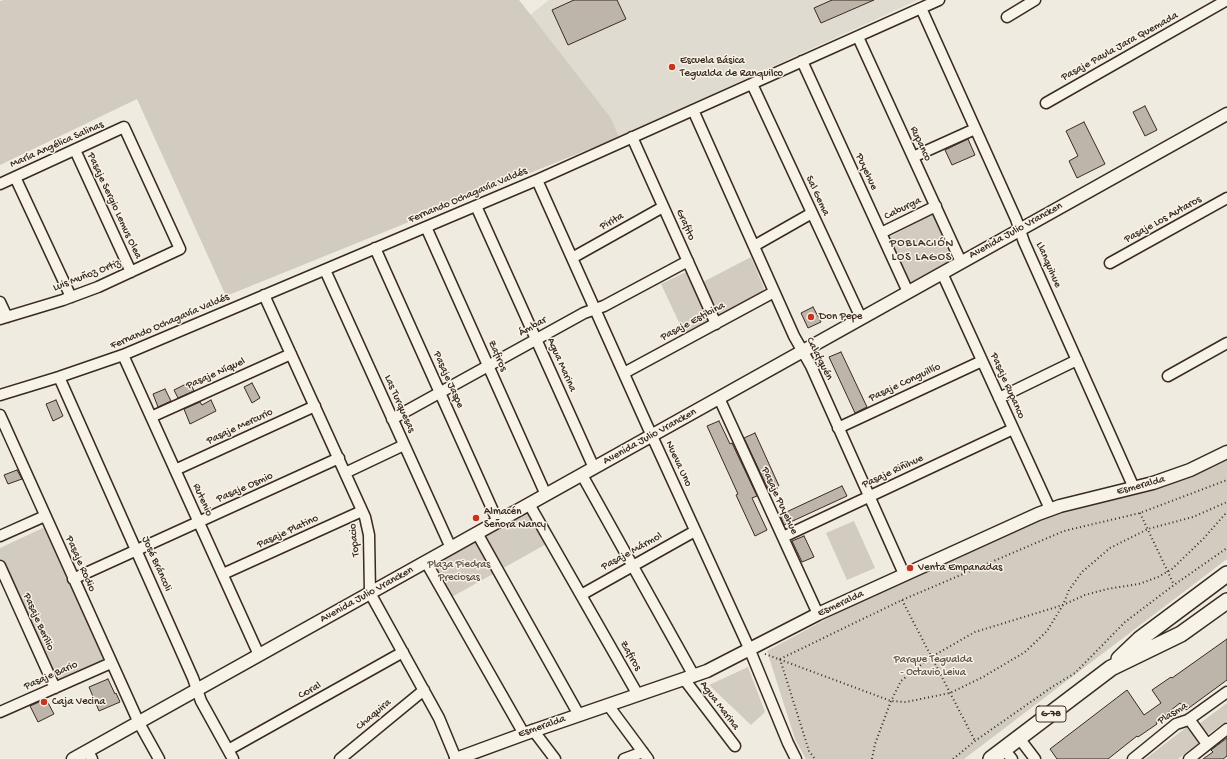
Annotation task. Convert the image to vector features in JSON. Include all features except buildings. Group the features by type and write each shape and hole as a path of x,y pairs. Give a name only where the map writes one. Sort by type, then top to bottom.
{"main road":[{"name":"G-78","path":"991,759 1008,754 1020,738 1111,668 1124,653 1140,639 1227,574"},
{"name":"G-78","path":"1111,668 1176,637 1227,602"}],"street":[{"name":"Fernando Ochagavía Valdés","path":"0,395 123,356 537,180 939,0"},
{"path":"1007,17 1035,0"},
{"name":"Pasaje Paula Jara Quemada","path":"1046,103 1227,0"},
{"name":"Llanquihue","path":"921,8 1134,488"},
{"name":"Rupanco","path":"858,36 961,262"},
{"name":"Puyehue","path":"802,61 908,292"},
{"name":"Sal Gema","path":"752,84 861,318"},
{"name":"Calafquén","path":"693,110 796,341 808,361 904,574"},
{"name":"Avenida Julio Vrancken","path":"73,759 90,755 139,723 259,655 1227,114"},
{"name":"María Angélica Salinas","path":"0,184 124,128 180,249"},
{"path":"913,157 975,129"},
{"name":"Grafito","path":"632,137 716,324"},
{"name":"Pasaje Sergio Lemus Olea","path":"75,150 131,272"},
{"path":"15,177 71,297"},
{"name":"Nueva Uno","path":"537,180 749,648 796,759"},
{"name":"Pasaje Los Autaros","path":"1110,263 1227,198"},
{"name":"Agua Marina","path":"476,206 594,468"},
{"name":"Caburga","path":"881,233 936,206"},
{"name":"Pirita","path":"572,258 663,207"},
{"path":"754,246 812,214"},
{"name":"Zafiros","path":"426,227 546,495"},
{"name":"Pasaje Jaspe","path":"375,248 498,522"},
{"name":"Luis Muñoz Ortiz","path":"3,318 98,287 180,249"},
{"name":"Ámbar","path":"392,419 584,313 604,306 688,261"},
{"name":"Las Turquesas","path":"325,270 451,548"},
{"name":"Pasaje Rupanco","path":"942,273 1050,509"},
{"name":"Pasaje Estibina","path":"624,374 774,292"},
{"name":"Topacio","path":"264,295 362,511 369,535 370,593 424,690 442,725 456,759"},
{"path":"0,302 3,318"},
{"path":"1168,376 1227,343"},
{"name":"Pasaje Níquel","path":"151,417 291,354"},
{"name":"Rutenio","path":"123,356 259,655"},
{"path":"999,398 1077,360"},
{"name":"Pasaje Conguillío","path":"838,428 982,361"},
{"name":"José Bráncoli","path":"59,377 202,701 231,754"},
{"name":"Pasaje Puyehue","path":"719,398 818,614"},
{"name":"Pasaje Mercurio","path":"175,470 315,406"},
{"name":"Pasaje Rodio","path":"0,415 139,723 159,759"},
{"name":"Pasaje Riñihue","path":"783,537 1013,429"},
{"path":"345,473 404,444"},
{"name":"Esmeralda","path":"456,759 717,666 749,648 818,614 1050,509 1134,488 1177,475 1227,452"},
{"name":"Pasaje Osmio","path":"73,579 339,458"},
{"name":"Agua Marina","path":"582,475 632,566 689,677 735,746"},
{"name":"Zafiros","path":"529,504 638,695"},
{"name":"Pasaje Platino","path":"223,574 362,511"},
{"path":"0,536 45,516"},
{"name":"Pasaje Mármol","path":"581,594 696,531"},
{"path":"477,533 579,715"},
{"path":"426,562 529,732 555,759"},
{"name":"Pasaje Berilio","path":"0,566 54,688"},
{"name":"Coral","path":"231,754 403,652"},
{"name":"Pasaje Bario","path":"1,709 54,688 111,662"},
{"name":"Chaquira","path":"340,759 424,690"},
{"name":"Plasma","path":"1133,759 1176,724 1189,719 1227,692"},
{"path":"608,705 646,756 624,759"},
{"path":"1189,719 1207,744"},
{"path":"1189,759 1227,729"},
{"path":"1020,738 1035,759"}],"path":[{"path":"780,659 902,600 1064,530 1140,513 1227,480"},
{"path":"780,659 891,701 906,702 950,693 983,677 1025,652 1046,631 1063,605 1069,590 1082,572 1110,548 1148,529 1194,517 1227,502"},
{"path":"872,759 875,744 891,701 901,681 931,657 975,632 1063,605 1085,595 1107,589 1139,584 1158,577 1172,569 1204,538 1227,512"},
{"path":"1140,513 1174,585"},
{"path":"953,759 975,741 1052,687 1075,674 1125,622 1227,548"},
{"path":"902,600 975,741"},
{"path":"780,659 809,751 815,759"}],"shaded area":[{"name":"Escuela Básica Tegualda de Ranquilco","path":"549,0 918,0 619,137 611,118 530,15"}],"green space":[{"path":"519,0 611,118 619,137 226,296 137,99 0,165 0,1"},
{"path":"933,213 952,260 910,283 888,238"},
{"path":"751,257 764,288 762,293 720,315 716,314 703,282"},
{"path":"686,272 709,321 684,333 661,284"},
{"name":"Parque Tegualda - Octavio Leiva","path":"1227,460 1227,559 964,759 806,759 795,739 767,651 910,574 1042,519 1142,492"},
{"name":"Plaza Piedras Preciosas","path":"530,510 548,543 450,598 430,566"},
{"path":"854,521 875,568 847,580 826,533"},
{"path":"45,527 107,661 58,684 0,559 0,548"},
{"path":"748,667 765,712 751,725 709,685"},
{"path":"1227,703 1227,721 1207,735 1199,724"},
{"path":"1187,727 1199,743 1178,759 1145,759"}],"place":[{"name":"Escuela Básica Tegualda de Ranquilco","path":"672,67"},
{"name":"Don Pepe","path":"811,317"},
{"name":"Almacén Señora Nancy","path":"476,518"},
{"name":"Venta Empanadas","path":"910,568"},
{"name":"Caja Vecina","path":"44,702"}],"district":[{"name":"POBLACIÓN LOS LAGOS","path":"922,251"}]}
